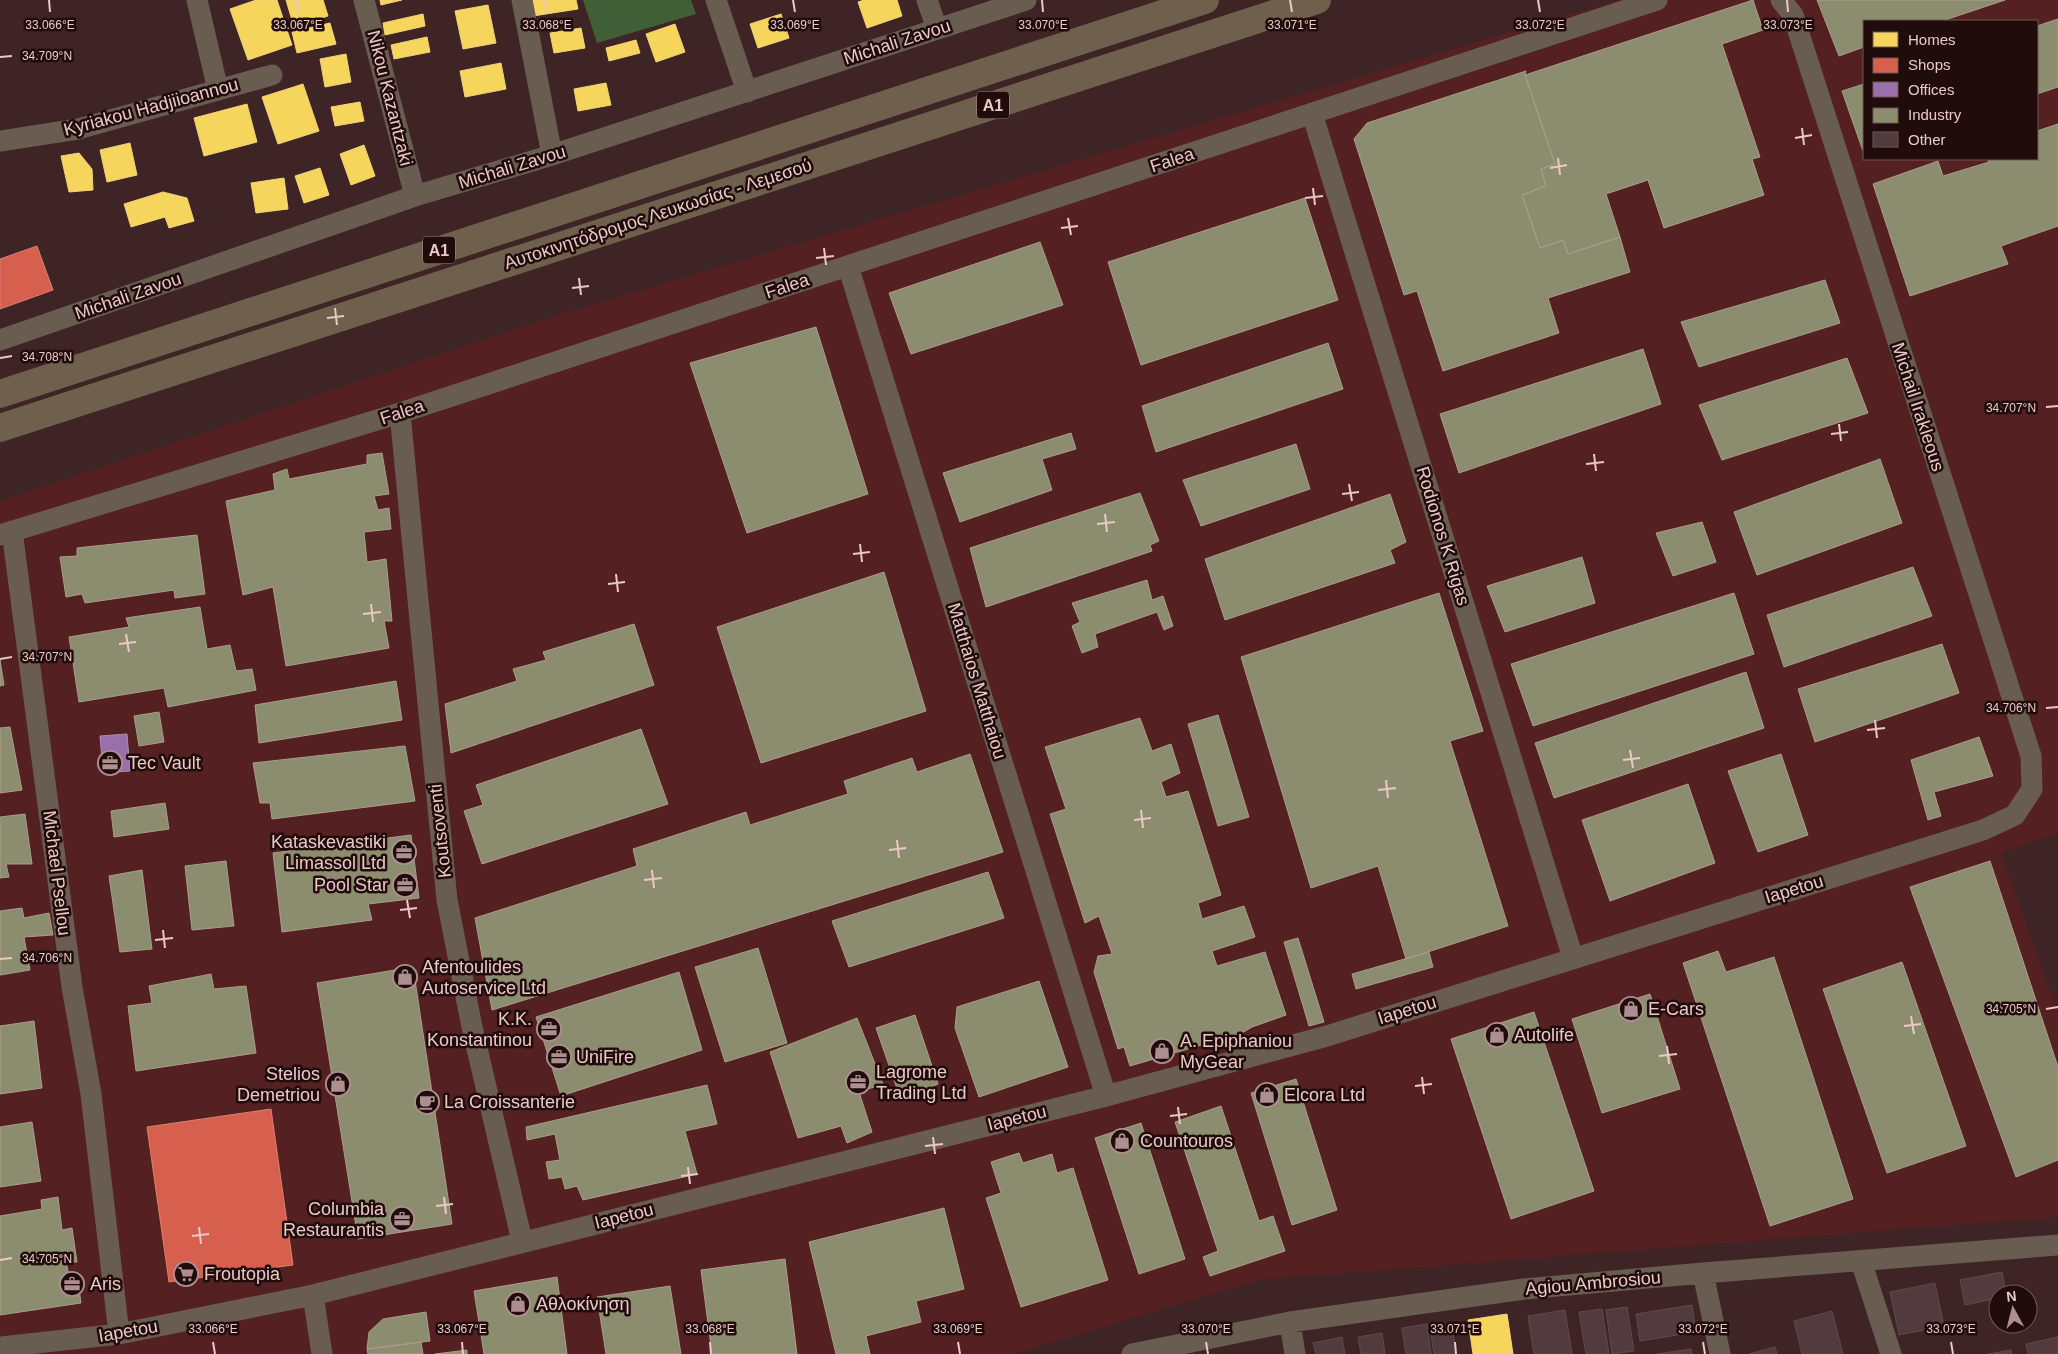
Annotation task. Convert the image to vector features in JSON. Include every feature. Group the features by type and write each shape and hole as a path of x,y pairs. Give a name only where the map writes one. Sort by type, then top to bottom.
{"highway":[{"name":"Αυτοκινητόδρομος Λευκωσίας - Λεμεσού","path":"0,394 1205,0"},
{"name":"Αυτοκινητόδρομος Λευκωσίας - Λεμεσού","path":"0,428 1317,0"},
{"path":"0,447 550,258 670,210"},
{"path":"0,385 98,361"}],"street":[{"path":"197,0 218,90"},
{"name":"Nikou Kazantzaki","path":"364,0 414,196"},
{"path":"522,0 552,154"},
{"path":"716,0 747,92"},
{"path":"927,0 938,29"},
{"name":"Michali Zavou","path":"0,340 414,196 747,92 1026,0"},
{"name":"Falea","path":"6,533 400,414 1657,0"},
{"name":"Michail Irakleous","path":"1781,0 1793,15 2031,756 2032,788 2015,815"},
{"name":"Kyriakou Hadjiioannou","path":"0,141 78,130 272,75"},
{"name":"Rodionos K Rigas","path":"1312,113 1573,958"},
{"name":"Matthaios Matthaiou","path":"848,266 1106,1096"},
{"name":"Koutsoventi","path":"400,414 447,900 472,1027 522,1241"},
{"name":"Michael Psellou","path":"6,533 72,987 91,1094 119,1334"},
{"name":"Iapetou","path":"0,1348 119,1334 313,1295 522,1241 1106,1096 1327,1036 1983,830 2015,815"},
{"name":"Agiou Ambrosiou","path":"1132,1354 1290,1322 1524,1289 2058,1245"},
{"path":"1860,1261 1891,1354"},
{"path":"1703,1273 1720,1354"},
{"path":"313,1295 322,1354"},
{"path":"1290,1322 1294,1354"}],"shaded area":[{"path":"1618,0 2058,0 2058,833 2001,853 2058,1012 2058,1217 1259,1280 1014,1354 0,1354 0,501 561,314"}],"green space":[{"path":"583,0 691,0 696,14 597,43"}],"building: Homes":[{"path":"256,0 277,0 292,45 248,60 230,9"},
{"path":"286,0 323,0 328,16 294,27"},
{"path":"380,0 402,0 381,5"},
{"path":"531,0 576,0 578,9 533,16"},
{"path":"864,0 897,0 902,16 867,28 858,2"},
{"path":"488,5 496,43 463,49 455,11"},
{"path":"423,14 425,26 385,35 383,23"},
{"path":"781,14 789,38 758,48 750,24"},
{"path":"330,23 336,44 297,53 292,32"},
{"path":"675,24 685,52 656,62 646,34"},
{"path":"581,28 585,48 554,53 550,33"},
{"path":"427,37 430,52 394,59 391,45"},
{"path":"636,40 640,53 609,61 606,48"},
{"path":"346,54 351,82 325,87 320,59"},
{"path":"501,63 506,89 465,97 460,71"},
{"path":"606,83 611,105 578,111 574,89"},
{"path":"303,84 319,131 278,144 262,97"},
{"path":"360,102 364,121 335,126 331,107"},
{"path":"247,104 257,142 204,156 194,118"},
{"path":"130,143 137,175 107,182 100,150"},
{"path":"364,145 375,176 351,185 340,154"},
{"path":"79,153 92,169 93,190 69,192 61,156"},
{"path":"320,168 329,195 304,203 295,176"},
{"path":"284,178 288,209 256,213 251,183"},
{"path":"163,192 187,198 194,221 169,228 165,217 131,227 124,204"},
{"path":"1507,1314 1513,1354 1473,1354 1468,1320"}],"building: Shops":[{"path":"37,246 53,290 0,309 0,259"},
{"path":"271,1109 293,1265 169,1282 147,1127"}],"building: Offices":[{"path":"127,734 130,771 103,773 100,736"}],"building: Industry":[{"path":"1753,0 1763,30 1722,44 1760,157 1752,159 1764,195 1664,228 1648,180 1606,194 1620,237 1568,254 1563,240 1540,248 1522,195 1546,186 1541,169 1555,164 1525,75"},
{"path":"1817,0 2005,0 1945,20 1863,20 1863,47 1839,56"},
{"path":"2058,19 2058,87 2038,94 2038,26"},
{"path":"1526,71 1525,75 1555,164 1541,169 1546,186 1522,195 1540,248 1563,240 1568,254 1620,237 1630,272 1548,298 1559,333 1443,371 1417,291 1404,295 1354,139 1367,123"},
{"path":"1863,84 1863,151 1842,91"},
{"path":"2058,124 2058,226 2001,246 2008,264 1910,296 1873,184 1938,161 1943,176 1989,162 1988,160 2038,160 2038,131"},
{"path":"1305,198 1338,300 1141,365 1108,262"},
{"path":"1040,242 1063,305 911,354 889,293"},
{"path":"1825,280 1840,323 1699,367 1681,322"},
{"path":"816,327 868,494 747,533 690,363"},
{"path":"1328,343 1343,389 1156,452 1142,406"},
{"path":"1643,349 1661,404 1459,473 1440,414"},
{"path":"1847,358 1868,413 1722,460 1699,405"},
{"path":"1071,433 1076,449 1042,459 1052,490 960,522 943,473"},
{"path":"1296,444 1310,489 1201,526 1183,480"},
{"path":"382,453 389,494 374,496 378,510 389,508 391,529 364,532 367,562 386,559 392,621 384,621 389,648 286,666 273,587 243,595 226,501 275,490 273,474 287,469 289,479 367,464 367,455"},
{"path":"1880,459 1902,523 1757,575 1734,512"},
{"path":"1140,493 1159,541 1150,545 1152,551 986,607 970,548"},
{"path":"1390,494 1406,542 1390,550 1395,563 1225,620 1205,559"},
{"path":"1702,522 1716,562 1673,576 1656,533"},
{"path":"197,535 205,594 175,598 174,590 85,603 82,594 66,597 60,557 77,556 77,548"},
{"path":"1582,557 1595,603 1505,632 1487,586"},
{"path":"1913,567 1932,616 1784,667 1767,615"},
{"path":"884,572 926,711 761,763 717,627"},
{"path":"1147,580 1152,600 1163,596 1173,626 1164,630 1157,612 1095,634 1098,647 1082,653 1072,626 1080,622 1072,603"},
{"path":"1439,593 1483,731 1450,741 1508,926 1406,959 1378,866 1311,888 1241,657"},
{"path":"1734,593 1754,654 1533,726 1511,664"},
{"path":"200,607 207,649 230,645 236,671 252,669 256,690 168,707 164,688 79,702 69,637 129,627 126,618"},
{"path":"634,624 654,685 451,753 445,704 517,681 513,669 546,660 543,652"},
{"path":"1942,644 1959,693 1815,742 1798,689"},
{"path":"0,660 4,685 0,686"},
{"path":"1746,672 1764,728 1554,798 1535,743"},
{"path":"396,681 402,720 259,743 255,705"},
{"path":"159,712 164,742 139,746 134,716"},
{"path":"1218,715 1249,817 1218,826 1188,724"},
{"path":"1140,718 1152,751 1171,744 1180,773 1161,782 1166,797 1188,791 1221,895 1198,903 1202,919 1244,906 1255,937 1212,951 1217,966 1265,952 1286,1015 1252,1027 1242,1033 1130,1066 1124,1047 1118,1049 1094,972 1098,956 1112,954 1099,916 1085,923 1050,814 1066,809 1045,747"},
{"path":"10,727 22,790 0,793 0,728"},
{"path":"641,729 668,804 482,864 464,811 483,805 476,785"},
{"path":"1979,737 1993,776 1934,792 1941,816 1928,820 1911,760"},
{"path":"405,746 415,801 272,819 270,803 260,803 253,763"},
{"path":"970,754 1003,852 492,1010 475,918 637,866 633,849 746,812 750,825 848,794 844,781 912,758 917,772"},
{"path":"1781,754 1808,835 1758,852 1728,771"},
{"path":"1688,784 1715,863 1610,901 1582,820"},
{"path":"165,803 169,829 114,837 111,811"},
{"path":"25,814 32,864 6,864 9,877 0,878 0,817"},
{"path":"411,835 419,898 368,904 372,920 282,932 273,853"},
{"path":"226,861 234,926 192,930 185,866"},
{"path":"1990,861 2058,1067 2058,1160 2016,1177 1910,887"},
{"path":"142,870 152,949 120,952 109,876"},
{"path":"988,872 1004,918 849,967 832,921"},
{"path":"22,908 24,918 49,913 53,935 24,937 30,970 0,975 0,911"},
{"path":"1298,938 1324,1022 1309,1026 1284,942"},
{"path":"758,948 787,1043 725,1062 695,967"},
{"path":"1718,951 1726,972 1774,957 1853,1199 1770,1226 1683,963"},
{"path":"1429,952 1433,967 1356,989 1352,974"},
{"path":"1902,962 1966,1146 1887,1173 1823,989"},
{"path":"413,967 452,1224 358,1239 317,983"},
{"path":"679,972 702,1050 561,1096 536,1017"},
{"path":"211,974 214,989 246,986 256,1053 136,1071 128,1006 152,1003 149,986"},
{"path":"1039,981 1068,1067 979,1097 955,1028 957,1007"},
{"path":"1650,994 1680,1089 1602,1113 1572,1019"},
{"path":"1534,1012 1594,1191 1511,1219 1451,1039"},
{"path":"915,1015 938,1084 901,1100 876,1028"},
{"path":"857,1018 883,1084 859,1092 872,1132 847,1143 841,1126 798,1138 770,1052"},
{"path":"34,1021 42,1088 0,1094 0,1026"},
{"path":"1296,1079 1337,1210 1292,1225 1251,1093"},
{"path":"707,1085 717,1124 685,1131 697,1174 583,1200 577,1186 565,1189 562,1177 549,1179 546,1162 560,1160 555,1134 527,1140 526,1127"},
{"path":"1221,1106 1259,1221 1273,1216 1285,1251 1210,1276 1203,1257 1218,1251 1175,1122"},
{"path":"32,1122 41,1181 0,1187 0,1127"},
{"path":"1141,1123 1185,1259 1139,1274 1095,1138"},
{"path":"1019,1153 1023,1163 1052,1154 1057,1173 1073,1168 1108,1280 1021,1307 986,1198 1001,1193 991,1162"},
{"path":"58,1197 62,1230 72,1228 77,1262 66,1262 69,1276 77,1275 81,1303 0,1315 0,1216 42,1209 41,1200"},
{"path":"944,1208 964,1289 916,1301 921,1322 866,1336 870,1354 836,1354 809,1242"},
{"path":"785,1259 797,1354 712,1354 701,1270"},
{"path":"557,1277 567,1354 484,1354 474,1291"},
{"path":"670,1286 681,1354 606,1354 597,1297"},
{"path":"426,1312 430,1341 367,1349 369,1332 383,1319"},
{"path":"421,1342 423,1354 368,1354 367,1349"},
{"path":"467,1350 467,1354 435,1354"}],"building: Other":[{"path":"2002,1272 2004,1284 1988,1284 1988,1300 1965,1305 1960,1280"},
{"path":"1935,1283 1944,1326 1899,1335 1890,1292"},
{"path":"1692,1305 1696,1332 1640,1341 1636,1314"},
{"path":"1627,1307 1634,1351 1612,1354 1606,1310"},
{"path":"1602,1309 1609,1354 1586,1354 1579,1312"},
{"path":"1565,1310 1572,1354 1534,1354 1528,1316"},
{"path":"1832,1311 1843,1354 1802,1354 1794,1321"},
{"path":"1427,1324 1431,1354 1406,1354 1402,1328"},
{"path":"1452,1325 1456,1354 1434,1354 1430,1328"},
{"path":"1382,1333 1385,1354 1361,1354 1358,1337"},
{"path":"1342,1337 1345,1354 1316,1354 1313,1343"},
{"path":"2058,1337 2058,1354 2028,1354 2026,1344"},
{"path":"1775,1347 1777,1354 1749,1354"},
{"path":"1691,1349 1692,1354 1657,1354"},
{"path":"2011,1350 2012,1354 1988,1354"}],"place":[{"name":"Tec Vault","path":"110,763"},
{"name":"Kataskevastiki Limassol Ltd","path":"404,852"},
{"name":"Pool Star","path":"405,885"},
{"name":"Afentoulides Autoservice Ltd","path":"405,977"},
{"name":"E-Cars","path":"1631,1009"},
{"name":"K.K. Konstantinou","path":"549,1029"},
{"name":"Autolife","path":"1497,1035"},
{"name":"A. Epiphaniou MyGear","path":"1162,1051"},
{"name":"UniFire","path":"559,1057"},
{"name":"Lagrome Trading Ltd","path":"858,1082"},
{"name":"Stelios Demetriou","path":"338,1084"},
{"name":"Elcora Ltd","path":"1267,1095"},
{"name":"La Croissanterie","path":"427,1102"},
{"name":"Countouros","path":"1122,1141"},
{"name":"Columbia Restaurantis","path":"402,1219"},
{"name":"Froutopia","path":"186,1274"},
{"name":"Aris","path":"72,1284"},
{"name":"Αθλοκίνηση","path":"518,1304"}]}
